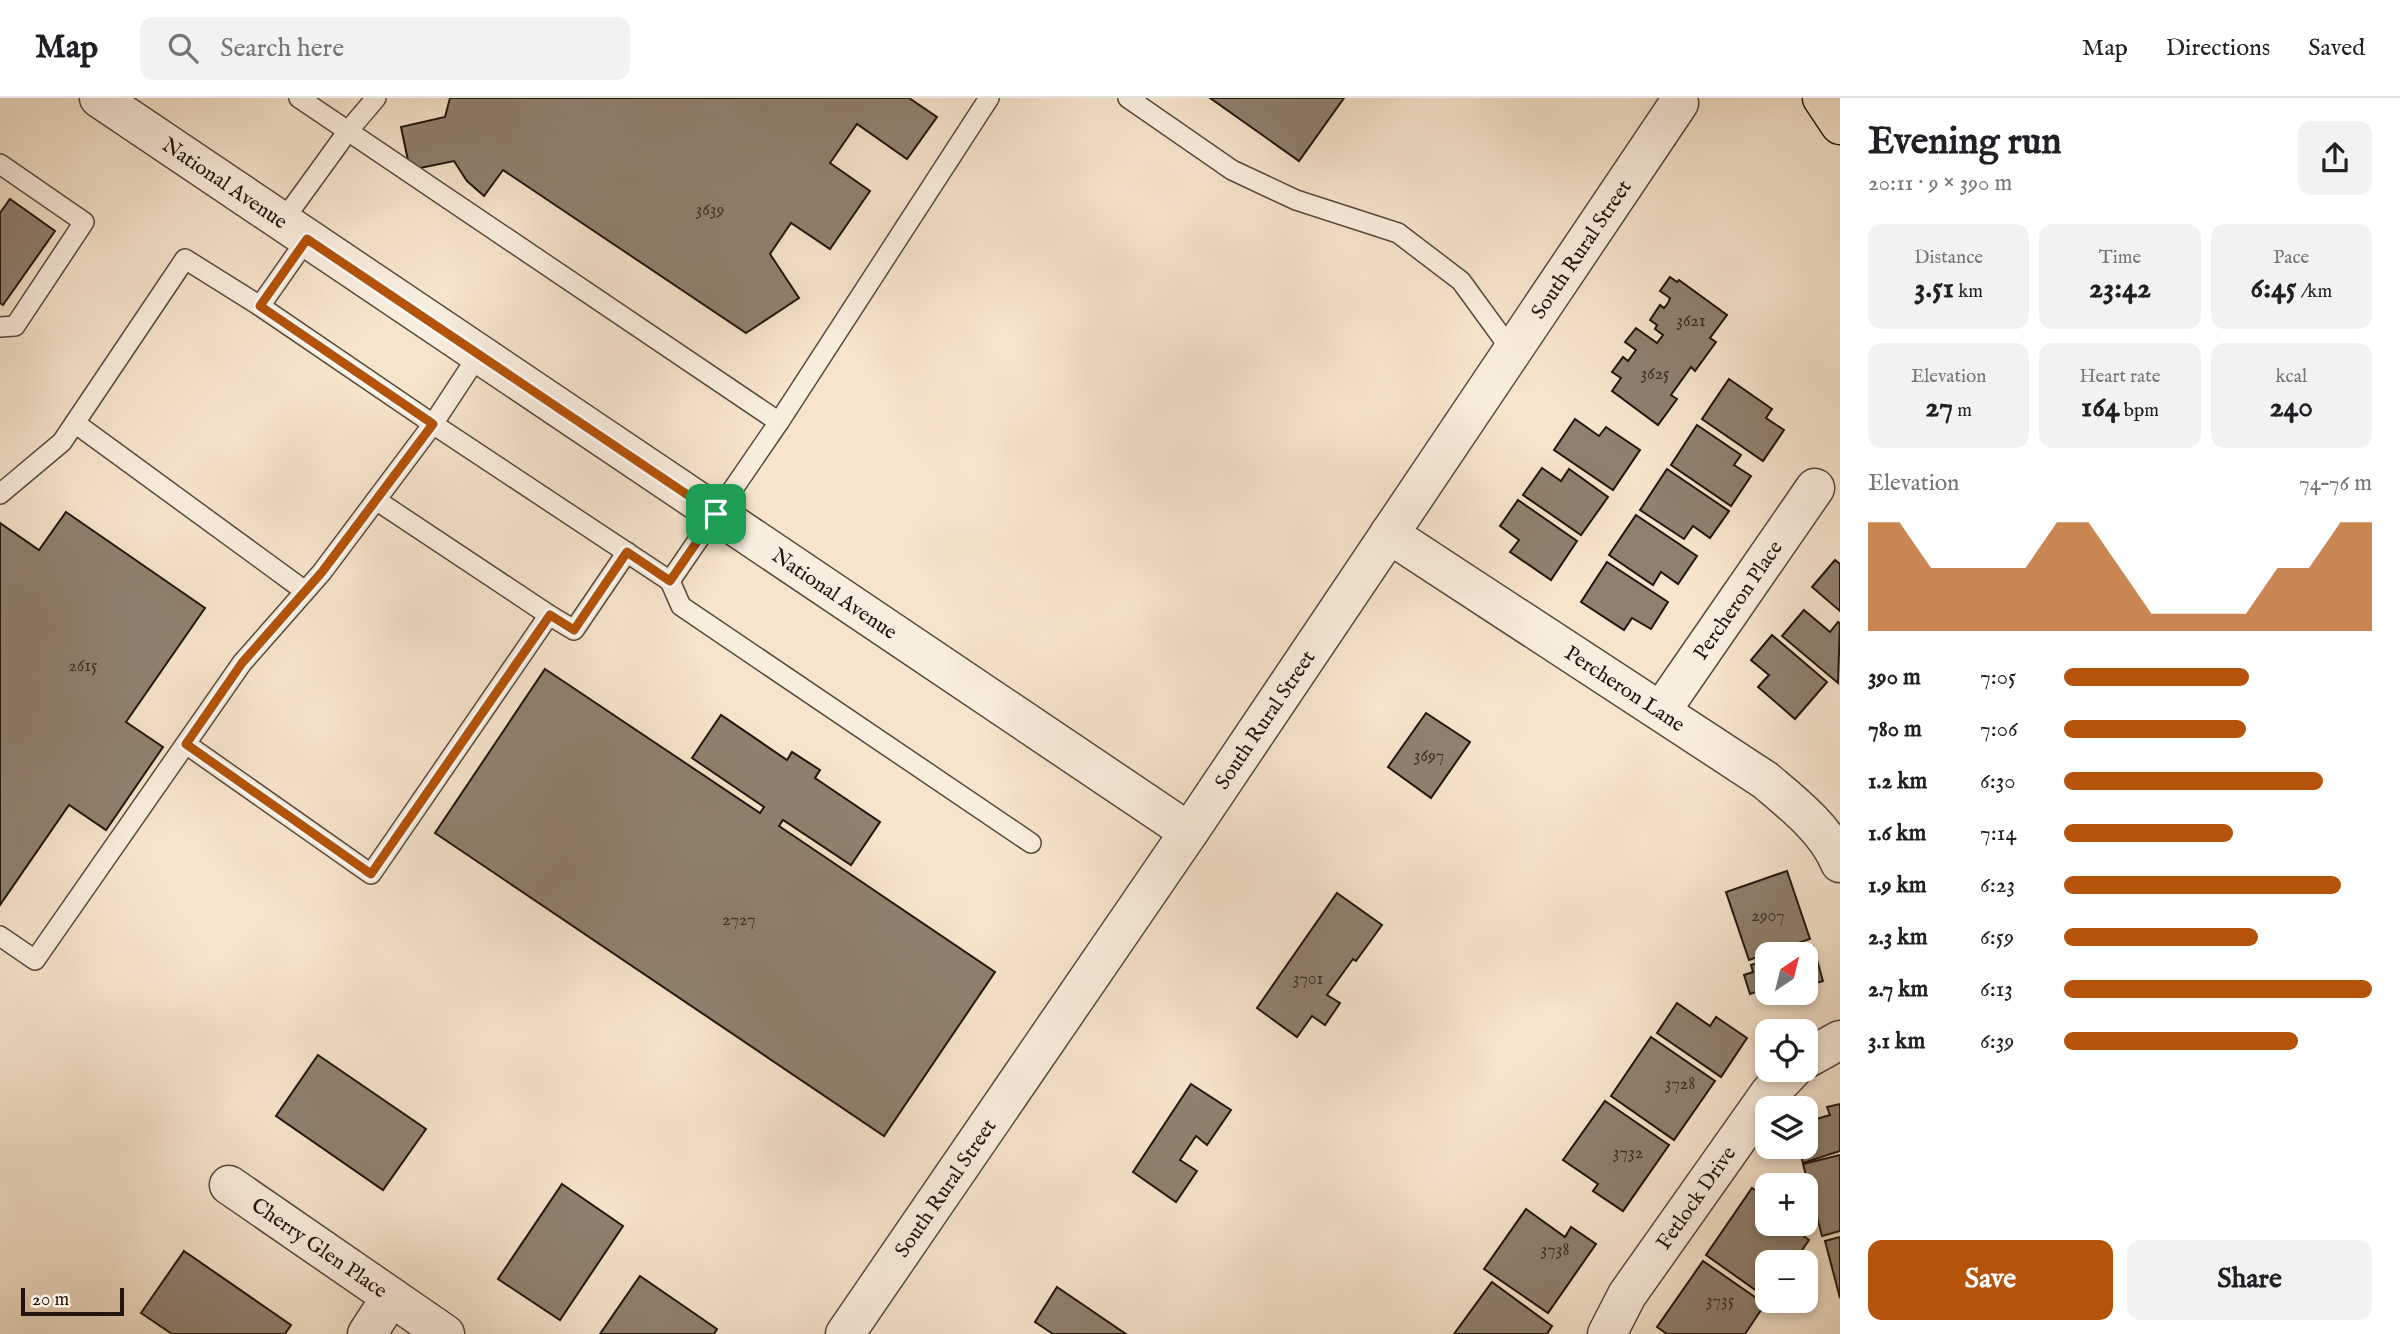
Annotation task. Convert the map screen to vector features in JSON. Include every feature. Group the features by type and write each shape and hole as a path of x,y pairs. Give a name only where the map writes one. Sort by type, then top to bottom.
{"highway":[{"path":"1822,98 1840,125"},
{"path":"1828,98 1840,119"}],"street":[{"name":"National Avenue","path":"99,98 1189,832"},
{"name":"South Rural Street","path":"845,1334 1189,832 1679,103"},
{"name":"Percheron Place","path":"1661,710 1815,488"},
{"name":"Percheron Lane","path":"1389,534 1765,780 1815,827 1840,863"},
{"path":"1818,1052 1840,1040"},
{"name":"Fetlock Drive","path":"1607,1334 1627,1296 1650,1262 1769,1094 1781,1082"},
{"name":"Cherry Glen Place","path":"229,1185 445,1334"},
{"path":"367,1334 391,1297"}],"lane":[{"path":"299,98 779,422"},
{"path":"260,306 295,230 348,131 376,98"},
{"path":"670,581 779,422 989,98"},
{"path":"1128,98 1232,170 1296,200 1398,233 1461,281 1512,351"},
{"path":"0,164 84,222 15,326 0,327"},
{"path":"0,494 62,442 185,259 260,306 670,581 681,606 1031,843"},
{"path":"0,936 35,960 242,663 322,572 433,424 479,354"},
{"path":"75,424 305,591"},
{"path":"376,500 574,630 627,552"},
{"path":"186,744 371,874 550,615"}],"building":[{"path":"450,98 909,98 937,117 907,159 857,124 830,163 870,191 830,249 791,223 770,254 799,298 746,333 503,170 484,196 467,181 454,161 410,170 401,127 445,117"},
{"path":"1210,98 1344,98 1299,161"},
{"path":"10,199 55,231 3,305 0,303 0,213"},
{"path":"1670,277 1677,282 1679,280 1727,315 1710,338 1716,342 1695,371 1691,367 1671,395 1677,399 1658,425 1612,391 1621,378 1612,372 1623,357 1628,361 1636,350 1625,342 1636,328 1657,343 1663,335 1655,329 1657,325 1650,320 1660,305 1664,308 1668,303 1670,298 1660,291"},
{"path":"1729,379 1772,409 1766,418 1784,430 1763,461 1702,419"},
{"path":"1575,419 1599,436 1606,427 1640,450 1613,490 1554,450"},
{"path":"1697,425 1741,455 1734,465 1751,476 1731,506 1671,465"},
{"path":"1542,468 1561,481 1569,469 1608,497 1581,535 1523,495"},
{"path":"1667,469 1729,511 1710,538 1693,526 1684,539 1640,510"},
{"path":"1518,500 1577,541 1551,580 1510,552 1519,540 1500,526"},
{"path":"66,512 205,608 126,722 163,747 106,830 69,805 0,905 0,523 39,550"},
{"path":"1636,515 1697,556 1678,584 1661,572 1653,585 1609,555"},
{"path":"1835,560 1840,564 1840,611 1812,587"},
{"path":"1607,562 1668,602 1651,629 1632,618 1624,630 1581,602"},
{"path":"1804,610 1830,632 1840,623 1838,683 1782,636"},
{"path":"1772,635 1827,682 1795,719 1758,687 1769,675 1751,660"},
{"path":"545,669 760,813 764,807 692,758 721,715 787,760 792,752 820,770 815,778 880,822 851,865 783,820 779,826 995,972 884,1136 435,833"},
{"path":"1426,713 1470,742 1431,798 1388,767"},
{"path":"1787,871 1810,939 1801,942 1755,942 1755,958 1749,960 1726,892"},
{"path":"1337,893 1382,925 1327,995 1340,1003 1325,1025 1312,1016 1297,1037 1257,1008"},
{"path":"1755,964 1755,992 1750,994 1744,975 1753,972 1751,965"},
{"path":"1818,964 1823,981 1818,982"},
{"path":"1677,1003 1710,1026 1716,1017 1747,1038 1721,1077 1657,1033"},
{"path":"1651,1037 1715,1081 1674,1140 1611,1096"},
{"path":"318,1055 426,1129 383,1190 276,1116"},
{"path":"1191,1084 1231,1110 1207,1145 1196,1136 1180,1160 1197,1171 1176,1202 1133,1172"},
{"path":"1605,1101 1669,1145 1623,1211 1593,1191 1598,1184 1563,1160"},
{"path":"1840,1104 1840,1151 1818,1158 1818,1118 1830,1115 1827,1107"},
{"path":"1840,1155 1840,1231 1822,1236 1818,1221 1818,1173 1805,1173 1803,1164"},
{"path":"562,1184 623,1226 560,1320 498,1279"},
{"path":"1752,1188 1755,1190 1755,1236 1803,1236 1809,1240 1802,1250 1755,1250 1755,1290 1706,1255"},
{"path":"1526,1209 1565,1237 1571,1227 1596,1244 1548,1313 1484,1269"},
{"path":"1840,1237 1840,1298 1825,1241"},
{"path":"184,1251 291,1325 285,1334 172,1334 141,1313"},
{"path":"1703,1261 1755,1297 1755,1313 1759,1313 1745,1334 1667,1334 1657,1327"},
{"path":"640,1276 717,1329 714,1334 600,1334"},
{"path":"1492,1282 1552,1326 1547,1334 1454,1334"},
{"path":"1057,1287 1126,1334 1053,1334 1035,1322"}],"route":[{"path":"307,239 716,514 670,581 627,552 574,630 550,615 371,874 186,744 242,663 322,572 433,424 260,306 307,239"}]}
